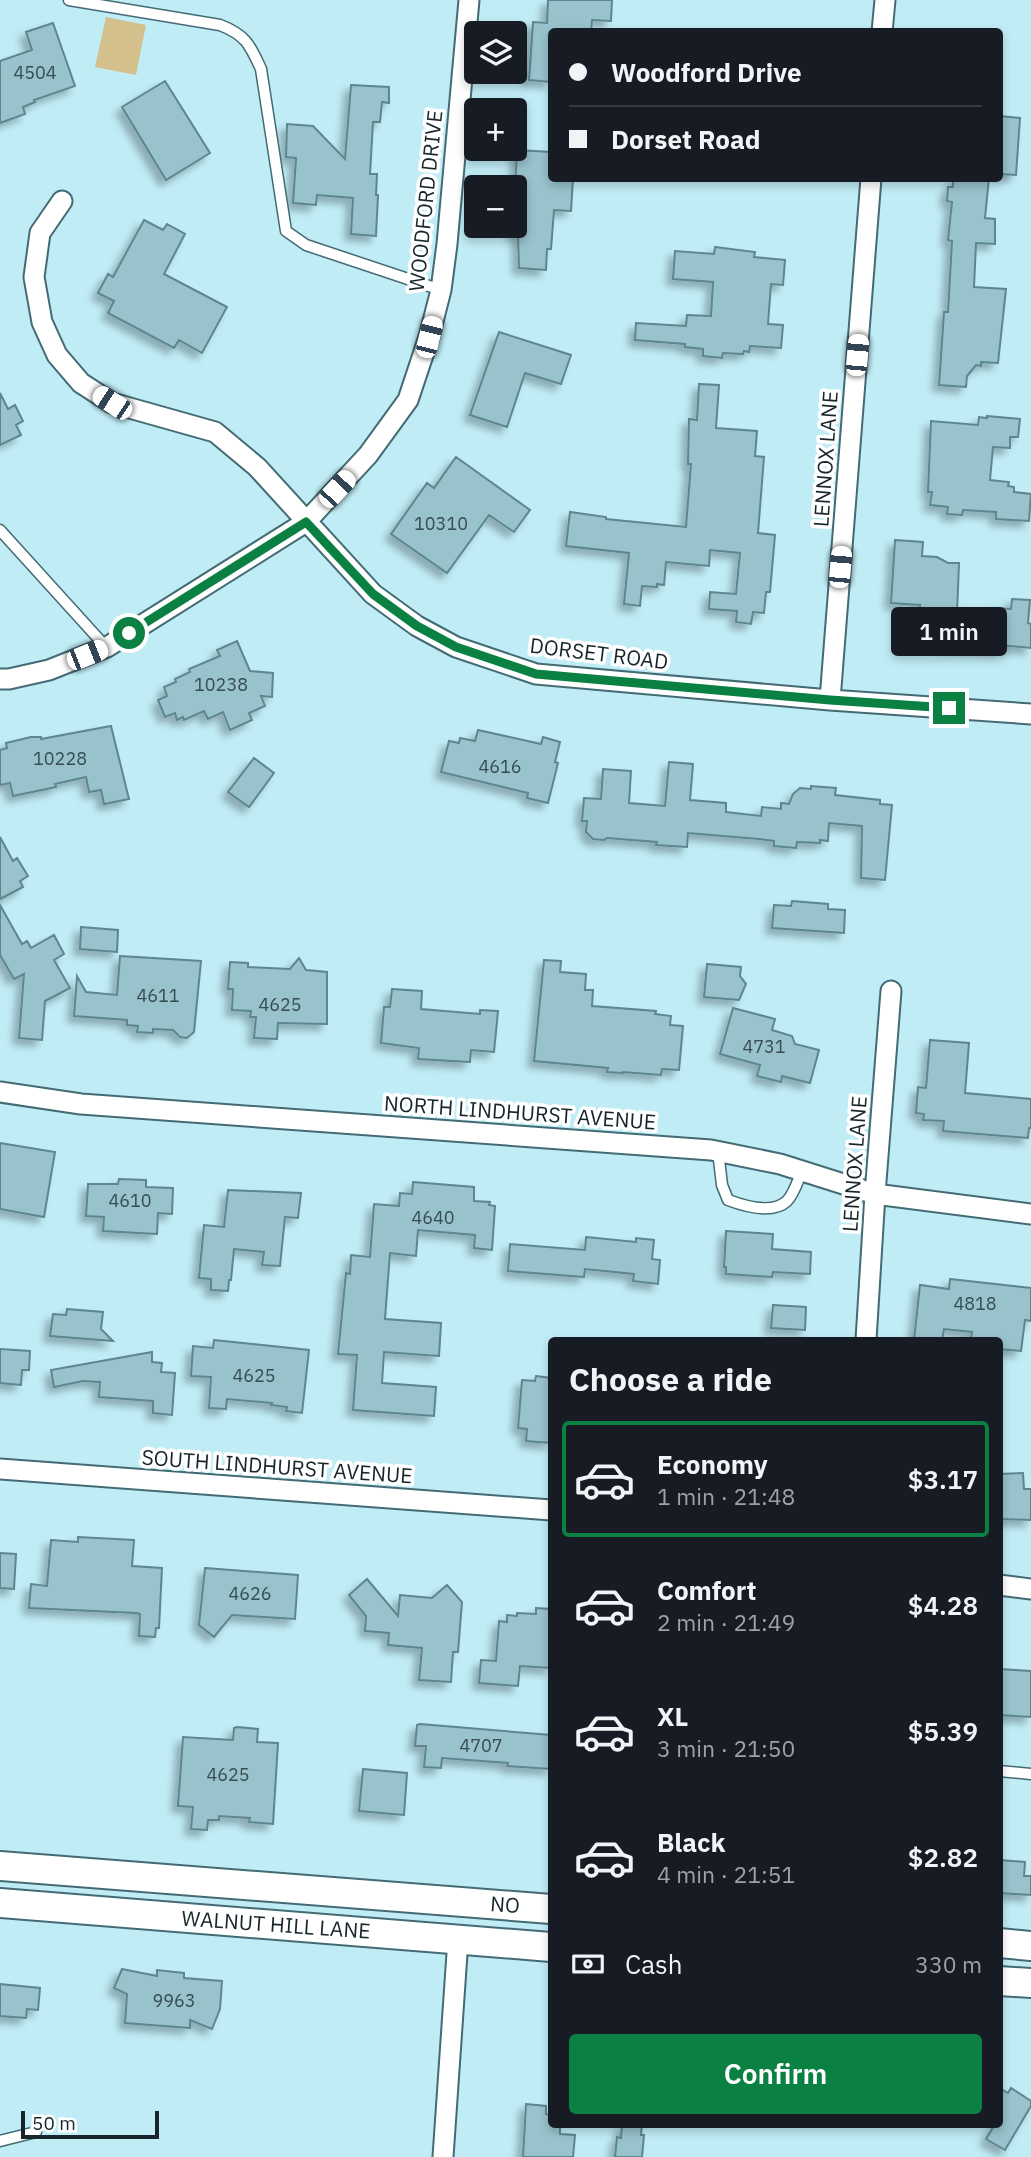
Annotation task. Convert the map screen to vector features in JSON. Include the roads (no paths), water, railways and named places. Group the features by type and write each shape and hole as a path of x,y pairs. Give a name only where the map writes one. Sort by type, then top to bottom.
{"main road":[{"name":"WALNUT HILL LANE","path":"0,1866 459,1902"},
{"name":"NO","path":"459,1902 548,1909"},
{"path":"458,1940 459,1902"},
{"name":"WALNUT HILL LANE","path":"0,1903 548,1947"},
{"path":"1003,1943 1031,1946"},
{"path":"1003,1981 1031,1983"}],"street":[{"name":"WOODFORD DRIVE","path":"0,679 49,670 106,647 306,522 368,455 408,400 441,290 469,0"},
{"path":"882,28 885,0"},
{"name":"LENNOX LANE","path":"830,700 871,182"},
{"name":"DORSET ROAD","path":"62,201 40,233 34,277 42,322 57,355 81,383 112,403 215,432 257,467 373,594 417,626 456,647 536,674 830,700 1031,714"},
{"name":"LENNOX LANE","path":"866,1337 891,991"},
{"name":"NORTH LINDHURST AVENUE","path":"0,1093 81,1104 718,1151 802,1171 875,1194 1031,1214"},
{"name":"SOUTH LINDHURST AVENUE","path":"0,1469 548,1510"},
{"path":"1003,1586 1031,1589"},
{"path":"443,2157 458,1940"}],"lane":[{"path":"69,0 220,25 237,31 251,49 261,69 286,231 306,245 441,290"},
{"path":"0,530 106,647"},
{"path":"718,1151 722,1185 727,1200 746,1207 778,1207 789,1199 802,1171"},
{"path":"1003,1771 1031,1774"},
{"path":"0,2141 36,2133"}]}
